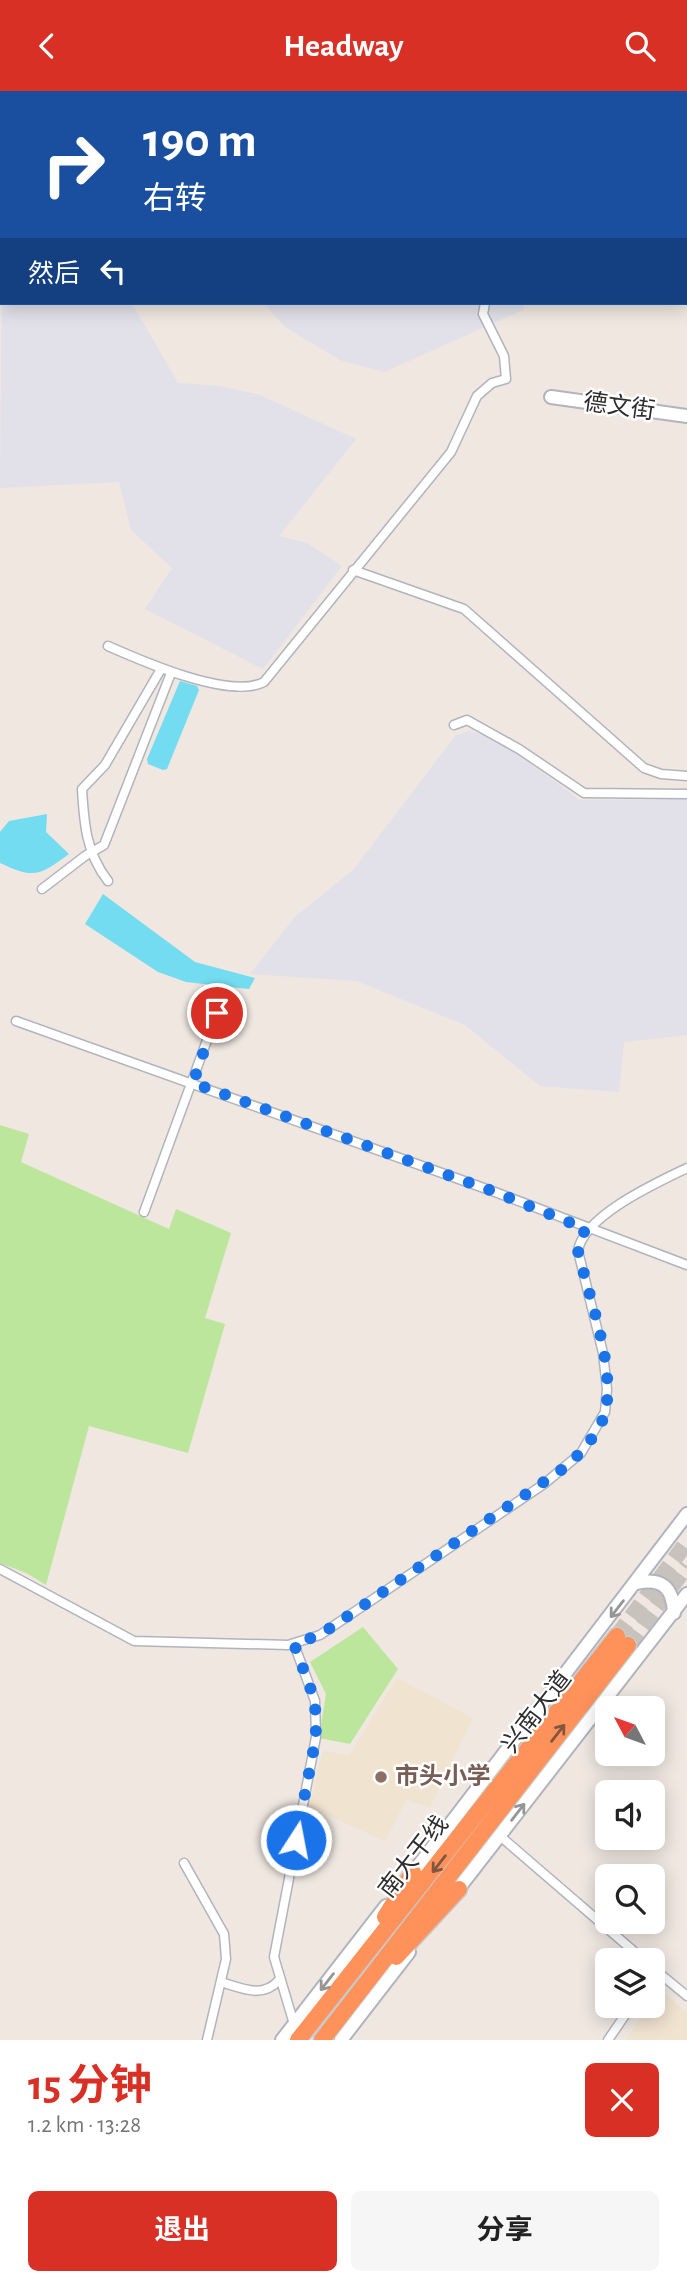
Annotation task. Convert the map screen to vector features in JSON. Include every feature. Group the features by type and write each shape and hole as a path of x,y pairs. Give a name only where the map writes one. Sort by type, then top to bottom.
{"highway":[{"name":"南大干线","path":"296,2032 341,1986 622,1641 331,2036"},
{"path":"341,1986 413,1872"},
{"path":"331,2036 459,1889"}],"main road":[{"name":"德文街","path":"551,397 687,416"},
{"name":"兴南大道","path":"282,2040 296,2032 413,1872 637,1583 687,1514"},
{"path":"637,1583 652,1580 667,1586 673,1596 674,1613"},
{"name":"兴南大道","path":"459,1889 687,1594"}],"street":[{"path":"108,646 171,673 243,688 264,682 353,569 451,452 477,396 492,383 506,379 505,356 483,314 485,305"},
{"path":"353,569 464,609 644,768 661,774 687,776"},
{"path":"108,881 85,836 82,789 105,765 161,669"},
{"path":"42,889 104,845 171,673"},
{"path":"454,725 467,720 519,749 584,793 687,794"},
{"path":"144,1212 217,1013"},
{"path":"16,1021 495,1192 586,1229 687,1265"},
{"path":"0,1569 134,1641 166,1644 294,1644 320,1635 544,1484 581,1453 605,1412 607,1389 603,1353 578,1251 580,1238 586,1229 603,1216 687,1168"},
{"path":"294,1644 315,1701 316,1737 274,1957 296,2032"},
{"path":"500,1836 630,1948"},
{"path":"184,1863 224,1934 226,1959 207,2040"},
{"path":"221,1982 252,1991 265,1991 279,1980"},
{"path":"665,1980 687,1996"},
{"path":"608,2040 623,2018"}],"shaded area":[{"path":"1,305 133,305 178,383 219,386 260,395 356,439 279,536 307,543 342,566 263,669 145,609 172,568 131,530 119,482 0,488"},
{"path":"266,305 524,305 523,310 384,372 340,360 285,327"},
{"path":"469,731 493,737 580,800 687,799 687,1035 624,1042 619,1092 540,1086 465,1025 357,981 250,974 295,917 354,869 456,735"},
{"name":"市头小学","path":"397,1678 473,1718 430,1807 406,1800 385,1841 309,1807 323,1751 349,1755"},
{"path":"665,1993 687,2013 687,2040 626,2040 641,2018 665,2018"}],"green space":[{"path":"0,1125 29,1134 21,1162 169,1229 176,1209 231,1233 205,1318 225,1324 188,1453 89,1426 46,1585 26,1573 0,1563"},
{"path":"363,1627 398,1669 350,1744 319,1738 326,1694 310,1662"}],"water":[{"path":"180,681 197,686 199,690 167,769 163,770 148,764 147,759"},
{"path":"47,814 46,832 69,854 36,873 0,863 0,832 9,821"},
{"path":"103,894 195,962 255,978 249,989 186,982 158,972 85,924"}],"tunnel":[{"path":"617,1636 687,1542"},
{"path":"628,1645 687,1566"}],"place":[{"name":"市头小学","path":"381,1777"}],"route":[{"path":"217,1013 193,1083 495,1192 586,1229 580,1238 578,1251 603,1353 607,1389 605,1412 598,1427 581,1453 567,1466 320,1635 294,1644 315,1701 316,1737 296,1840"}]}
